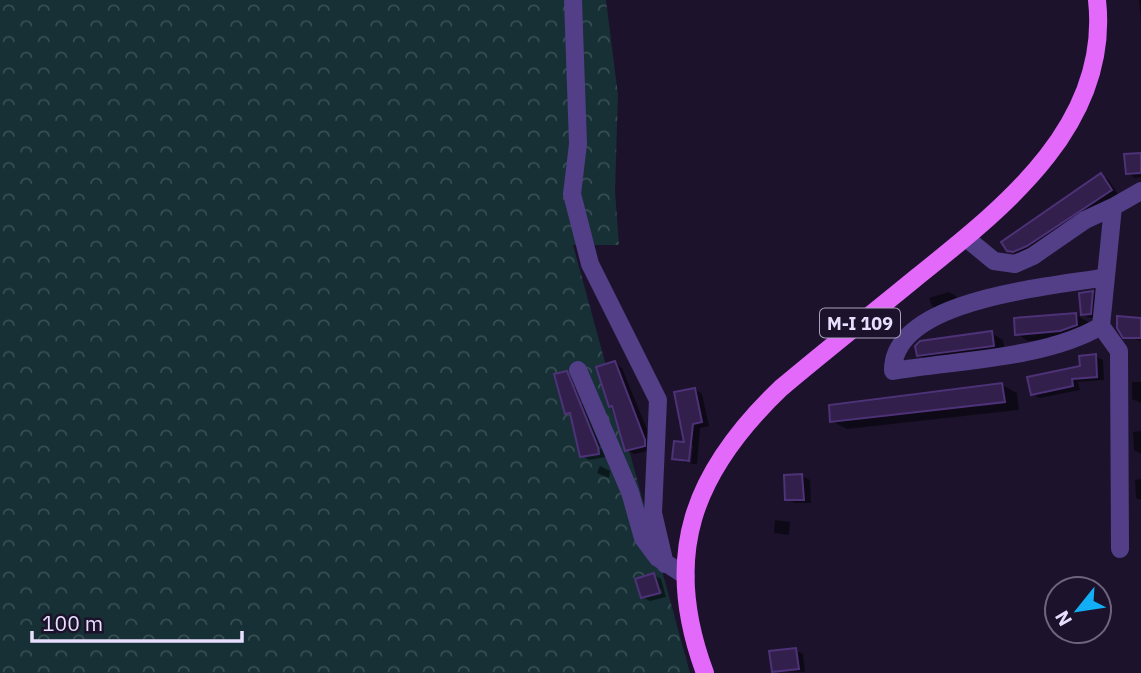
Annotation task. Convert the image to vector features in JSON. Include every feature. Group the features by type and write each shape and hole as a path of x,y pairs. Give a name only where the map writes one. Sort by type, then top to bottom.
{"main road":[{"name":"M-I 109","path":"705,673 690,619 686,576 695,510 715,464 732,440 781,388 966,238 1026,183 1054,150 1069,124 1093,64 1097,44 1097,0"}],"street":[{"path":"573,0 578,144 572,194 590,264 658,400 660,413 653,513 665,564"},
{"path":"966,238 994,261 1015,264 1033,256 1085,220 1141,191"},
{"path":"1113,207 1101,326 1119,351 1120,549"},
{"path":"1101,326 1085,335 1031,350 893,371 893,361 906,339 923,321 960,305 1106,277"},
{"path":"578,370 630,492 643,538 665,564 686,576"}],"green space":[{"path":"0,0 606,0 618,95 615,191 619,245 573,245 690,673 0,673"}],"building":[{"path":"1141,153 1141,173 1126,174 1124,154"},
{"path":"1101,173 1112,190 1027,246 1013,252 1007,251 1001,242"},
{"path":"1093,291 1091,314 1081,315 1079,293"},
{"path":"1076,313 1077,325 1060,331 1015,335 1014,318"},
{"path":"1117,316 1141,318 1141,338 1123,338 1117,328"},
{"path":"992,331 994,346 917,356 915,346 920,341"},
{"path":"1096,354 1097,377 1072,379 1073,386 1031,395 1027,377 1080,366 1079,356"},
{"path":"615,361 645,440 645,446 625,451 612,406 609,407 596,367"},
{"path":"567,371 599,454 580,457 570,413 565,414 554,374"},
{"path":"1002,383 1005,402 830,422 829,405"},
{"path":"695,388 702,422 693,424 689,461 672,459 674,441 684,442 674,392"},
{"path":"802,474 804,500 785,500 784,475"},
{"path":"654,573 660,593 641,598 635,579"},
{"path":"796,648 799,669 772,672 769,651"}]}
